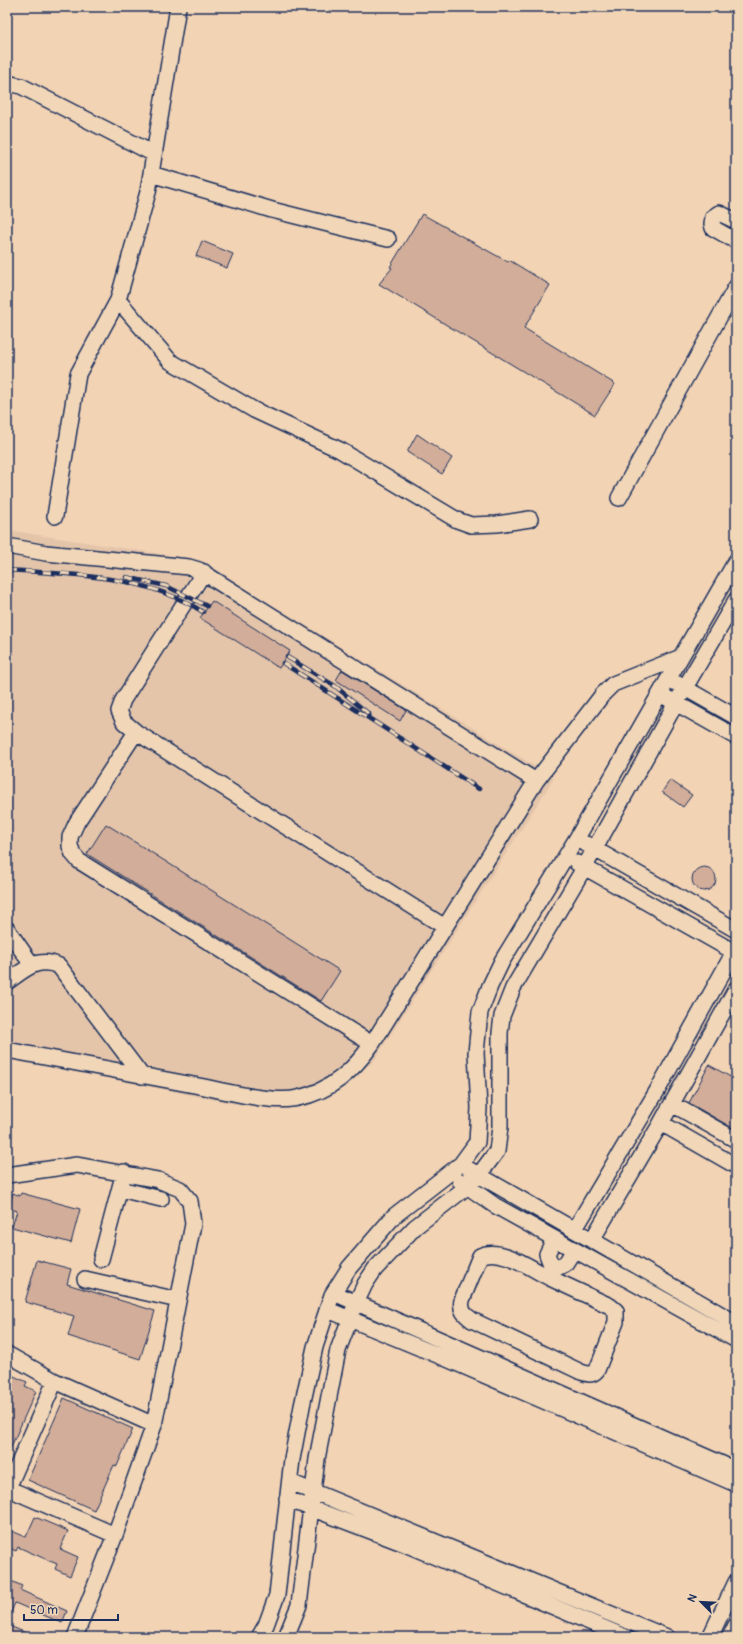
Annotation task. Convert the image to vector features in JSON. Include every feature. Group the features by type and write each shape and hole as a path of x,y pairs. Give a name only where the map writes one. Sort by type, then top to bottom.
{"street":[{"path":"55,516 78,374 118,300 148,192 178,7"},
{"path":"7,83 21,86 154,154"},
{"path":"151,174 272,210 388,239"},
{"path":"736,221 719,213 713,217 712,224 713,228 736,241"},
{"path":"619,498 736,287"},
{"path":"118,300 170,361 254,410 340,450 456,520 471,525 497,524 530,519"},
{"path":"7,546 46,552 189,566 204,572 536,781"},
{"path":"259,1637 266,1625 277,1595 287,1499 302,1406 314,1348 334,1293 349,1268 394,1216 461,1164 477,1142 479,1108 476,1053 480,1012 502,961 577,838 736,561"},
{"path":"204,572 119,708 119,714 124,722 136,732 445,927"},
{"path":"286,1637 299,1605 312,1490 338,1350 356,1302 375,1269 415,1228 468,1186 479,1175 497,1151 500,1127 500,1033 502,1016 520,973 584,868 676,703 736,600"},
{"path":"7,1050 142,1076 275,1099 297,1098 318,1092 336,1083 350,1071 372,1044 536,781 603,694 613,684 681,657"},
{"path":"668,679 736,717"},
{"path":"659,694 736,737"},
{"path":"136,732 77,822 70,841 73,854 79,861 372,1044"},
{"path":"577,838 594,850 736,930"},
{"path":"566,855 584,868 735,952 657,1091 575,1229"},
{"path":"7,929 32,965"},
{"path":"7,982 32,965 46,962 59,966 142,1076"},
{"path":"592,1240 672,1104 736,989"},
{"path":"672,1104 736,1140"},
{"path":"661,1123 736,1166"},
{"path":"7,1175 78,1164 158,1180 180,1189 190,1201 193,1224 154,1424 115,1536 75,1637"},
{"path":"461,1164 575,1229 660,1281 736,1323"},
{"path":"101,1259 124,1172"},
{"path":"449,1173 494,1205 736,1340"},
{"path":"120,1189 161,1198"},
{"path":"552,1274 502,1254 484,1254 480,1256 462,1300 461,1307 464,1314 472,1320 580,1372 589,1375 594,1374 597,1370 616,1322 616,1311 610,1306 552,1274 547,1254 554,1239"},
{"path":"552,1274 566,1264 574,1250"},
{"path":"85,1279 178,1300"},
{"path":"334,1293 736,1470"},
{"path":"328,1310 350,1318 736,1484"},
{"path":"7,1354 55,1381 154,1424"},
{"path":"55,1381 7,1488 115,1536"},
{"path":"290,1482 667,1637"},
{"path":"287,1499 412,1547 625,1637"},
{"path":"710,1637 736,1582"},
{"path":"730,1637 736,1625"}],"shaded area":[{"path":"7,530 199,560 554,778 373,1062 329,1096 285,1109 235,1104 7,1058"}],"building":[{"path":"422,214 508,262 509,260 550,285 524,328 615,384 595,415 379,284 392,268 390,267"},
{"path":"202,241 233,254 227,268 196,256"},
{"path":"417,434 452,458 442,474 407,452"},
{"path":"212,601 290,651 279,668 200,618"},
{"path":"342,670 406,710 400,721 336,680"},
{"path":"670,780 692,795 683,807 662,792"},
{"path":"106,824 340,971 321,1001 87,854"},
{"path":"704,867 713,870 716,879 713,888 704,891 695,888 692,879 695,870"},
{"path":"709,1065 736,1080 736,1130 689,1103"},
{"path":"13,1193 20,1196 21,1193 80,1209 71,1243 12,1227 17,1211 9,1208"},
{"path":"37,1260 71,1269 67,1284 155,1311 140,1359 68,1336 74,1316 25,1302"},
{"path":"7,1373 27,1382 25,1386 36,1391 7,1456"},
{"path":"64,1398 133,1429 117,1466 114,1465 94,1510 28,1480"},
{"path":"35,1517 68,1531 60,1549 78,1557 70,1576 55,1569 57,1564 18,1547 16,1551 7,1547 7,1529 26,1537"},
{"path":"7,1579 22,1586 20,1590 67,1611 62,1623 15,1603 7,1621"},
{"path":"7,1625 36,1637 7,1637"}],"railway":[{"path":"7,570 83,575 133,584 157,590 181,600 203,612"},
{"path":"126,577 166,586 207,606"},
{"path":"287,657 335,686 369,714"},
{"path":"283,663 479,789"}]}
